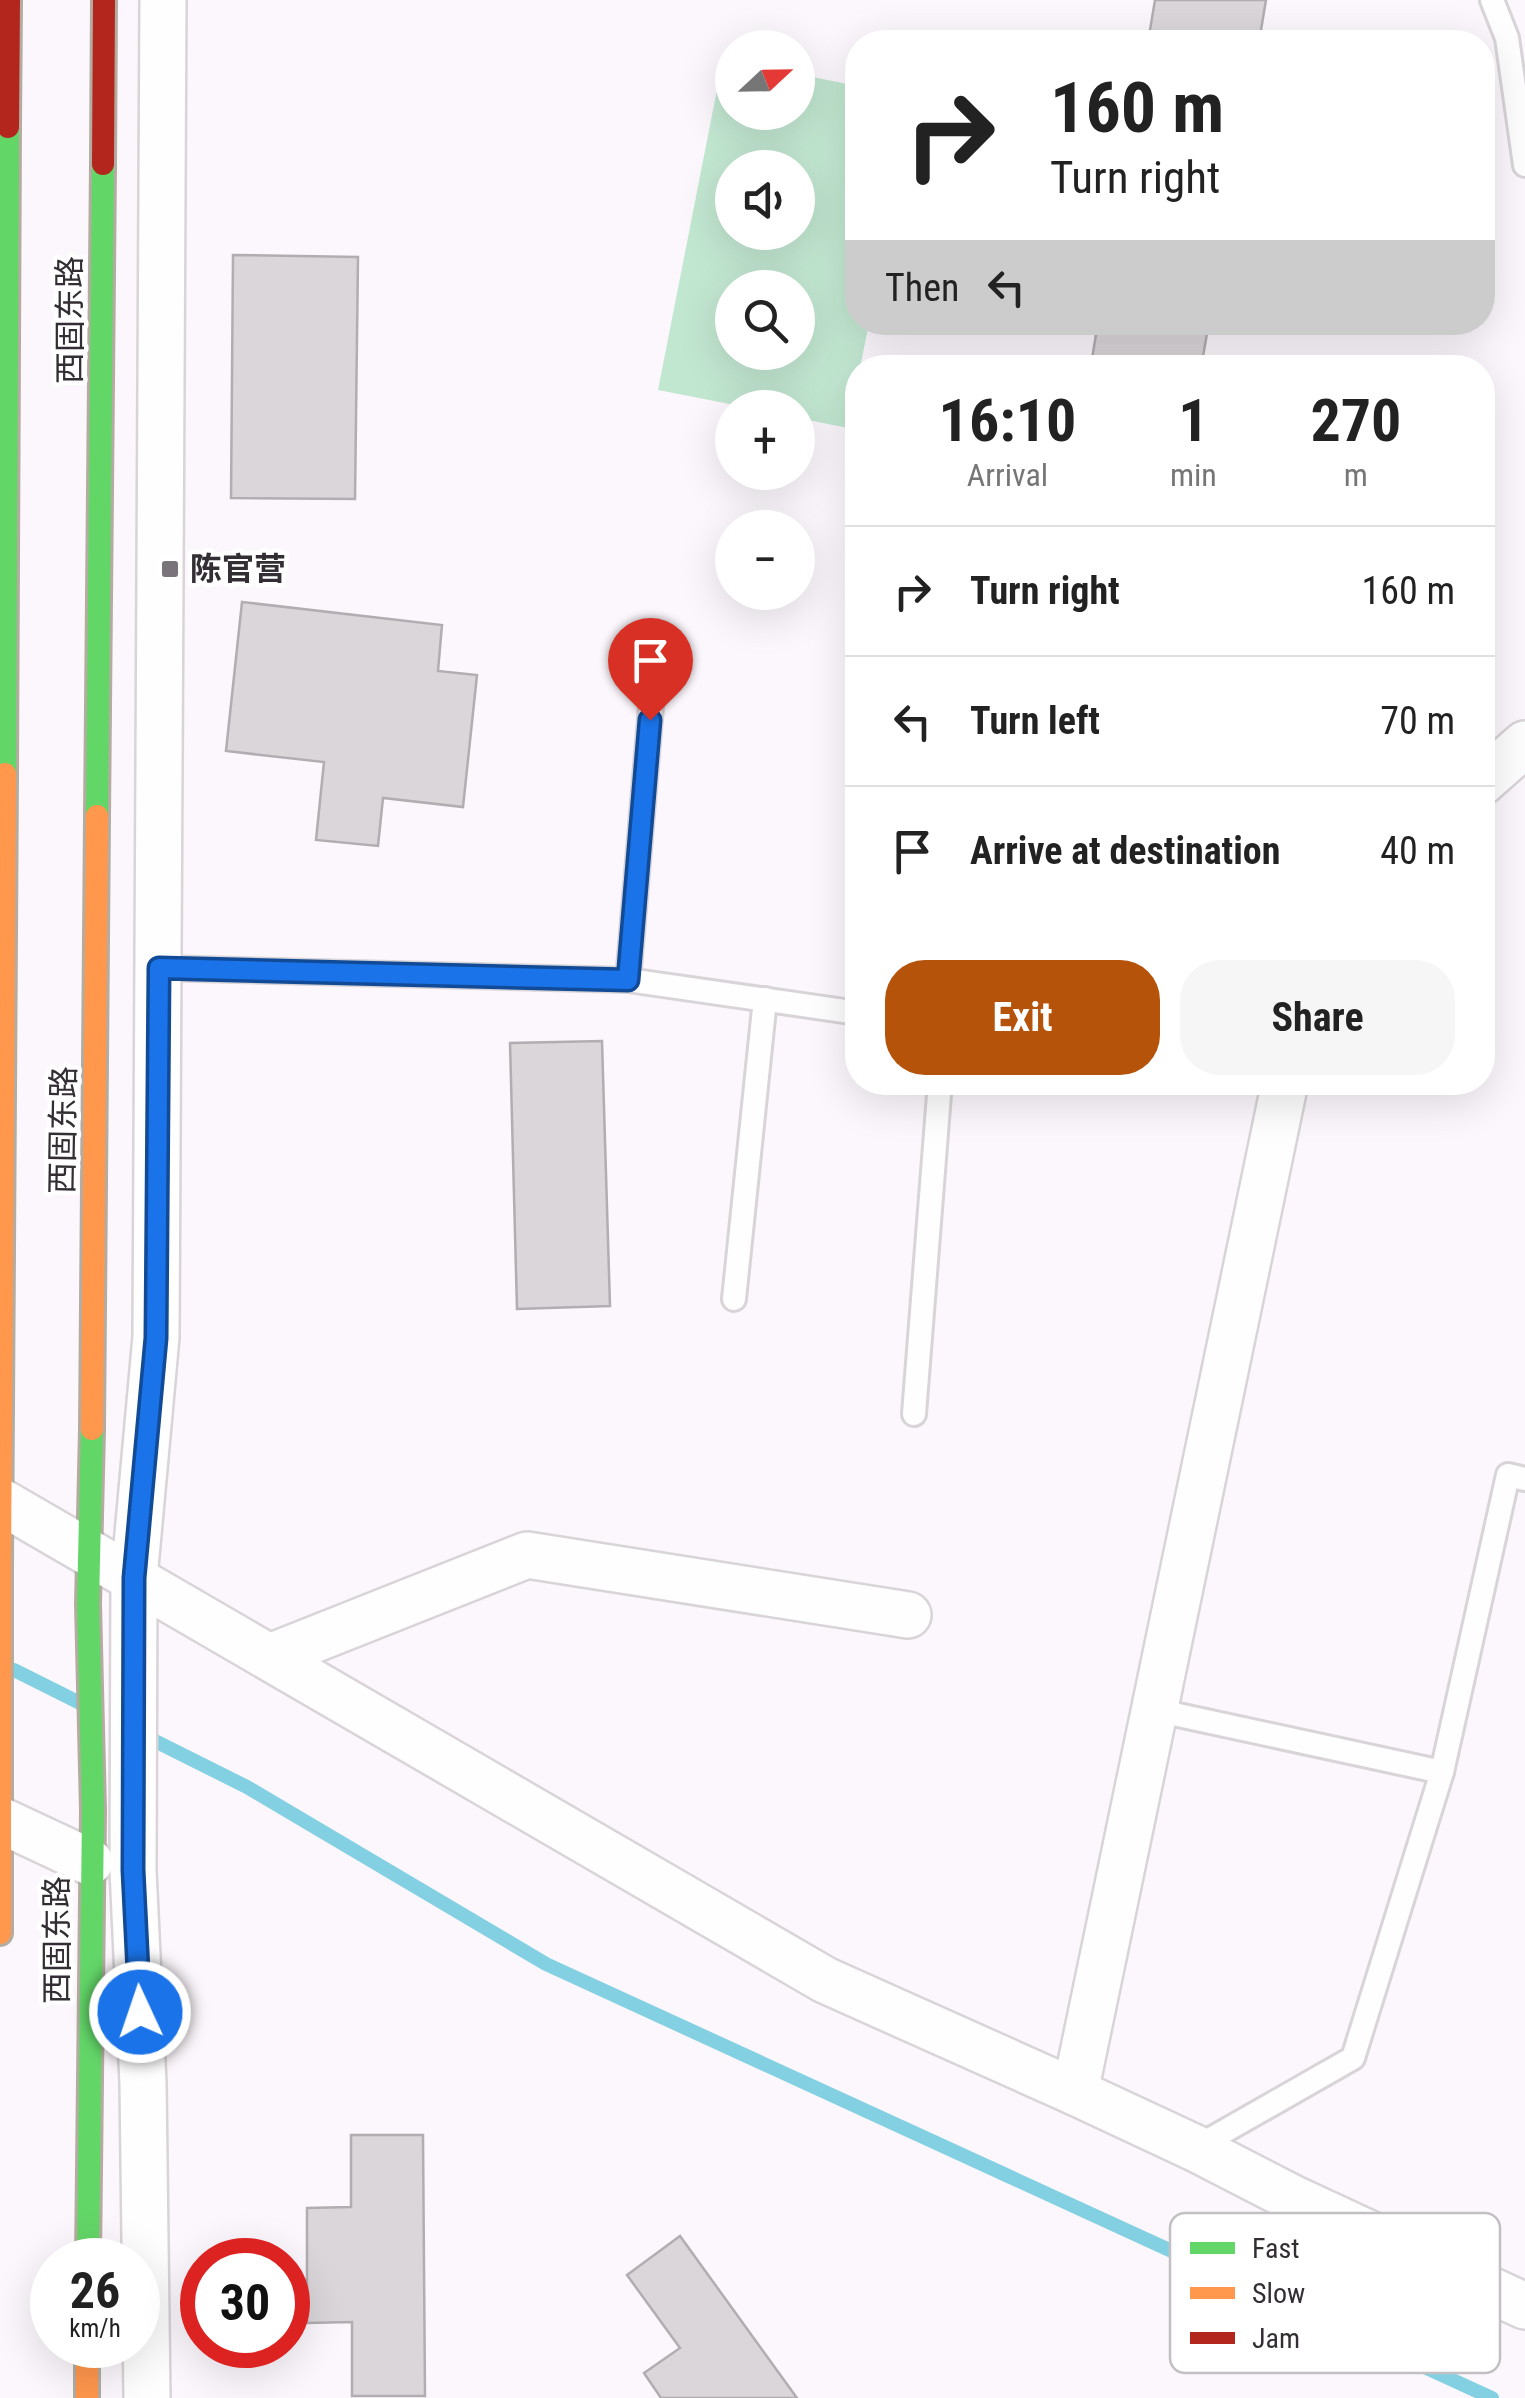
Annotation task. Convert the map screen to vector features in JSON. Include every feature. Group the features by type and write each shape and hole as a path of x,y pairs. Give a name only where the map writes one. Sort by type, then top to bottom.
{"main road":[{"name":"西固东路","path":"0,1933 9,0"},
{"name":"西固东路","path":"88,2238 90,1862 113,1819 88,1604 92,1553 104,0"},
{"path":"87,2368 87,2398"}],"street":[{"path":"147,2398 143,2084 113,1819 134,1624 134,1578 156,1338 163,0"},
{"path":"1495,771 1525,744"},
{"path":"1076,2092 1282,1095"},
{"path":"0,1501 825,1980 1076,2092 1322,2213"},
{"path":"270,1657 527,1555 908,1615"},
{"path":"1,1820 90,1862"},
{"path":"1500,2295 1525,2306"}],"lane":[{"path":"1492,0 1507,38 1525,165"},
{"path":"628,980 653,683"},
{"path":"159,968 628,980 845,1010"},
{"path":"734,1299 765,1000"},
{"path":"914,1414 939,1095"},
{"path":"1194,2148 1353,2058 1442,1772 1508,1474 1525,1479"},
{"path":"1155,1710 1442,1772"}],"green space":[{"path":"815,77 845,84 845,335 867,335 863,355 845,355 845,427 815,421 815,390 715,390 715,401 658,390 715,100 715,130 815,130"}],"building":[{"path":"1155,0 1266,0 1261,30 1150,30"},
{"path":"233,255 358,257 355,499 231,498"},
{"path":"1096,335 1207,335 1203,355 1093,355"},
{"path":"242,602 442,625 438,671 477,675 463,807 383,798 378,846 316,840 324,762 226,751"},
{"path":"602,1041 610,1306 517,1309 510,1043"},
{"path":"351,2135 423,2135 425,2396 352,2396 352,2322 310,2323 307,2208 351,2207"},
{"path":"680,2236 797,2398 661,2398 644,2373 680,2348 627,2275"}],"waterway":[{"path":"14,1670 80,1703"},
{"path":"139,1733 247,1787 546,1964 1170,2250"},
{"path":"1438,2373 1492,2398"}],"traffic: fast":[{"path":"5,774 8,127"},
{"path":"97,816 103,164"},
{"path":"88,2238 93,1810 88,1604 92,1429"}],"traffic: slow":[{"path":"0,1565 5,774"},
{"path":"92,1429 97,816"},
{"path":"0,1568 0,1933"},
{"path":"87,2368 87,2398"}],"traffic: jam":[{"path":"8,127 9,0"},
{"path":"103,164 104,0"}],"place":[{"name":"陈官营","path":"170,569"}],"route":[{"path":"140,2012 133,1870 134,1578 156,1338 159,968 628,980 650,720"}]}
